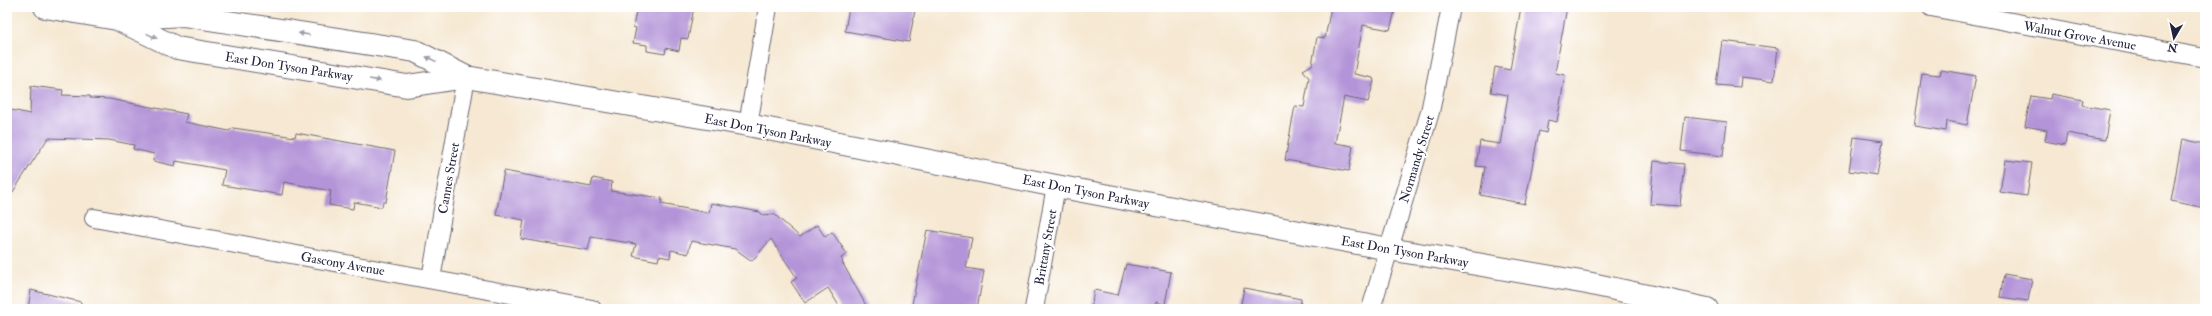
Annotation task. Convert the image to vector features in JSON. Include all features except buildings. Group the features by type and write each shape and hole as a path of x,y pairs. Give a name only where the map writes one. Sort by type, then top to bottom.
{"main road":[{"name":"East Don Tyson Parkway","path":"45,7 117,19 183,15 415,51 466,77 748,125 1056,186 1587,283 1707,309"},
{"name":"East Don Tyson Parkway","path":"117,19 177,48 407,86 466,77"}],"street":[{"path":"748,125 768,7"},
{"name":"Normandy Street","path":"1371,309 1430,112 1451,7"},
{"name":"Walnut Grove Avenue","path":"1931,7 2205,58"},
{"name":"Cannes Street","path":"431,279 466,77"},
{"name":"Brittany Street","path":"1034,309 1056,186"},
{"name":"Gascony Avenue","path":"94,218 592,309"}]}
